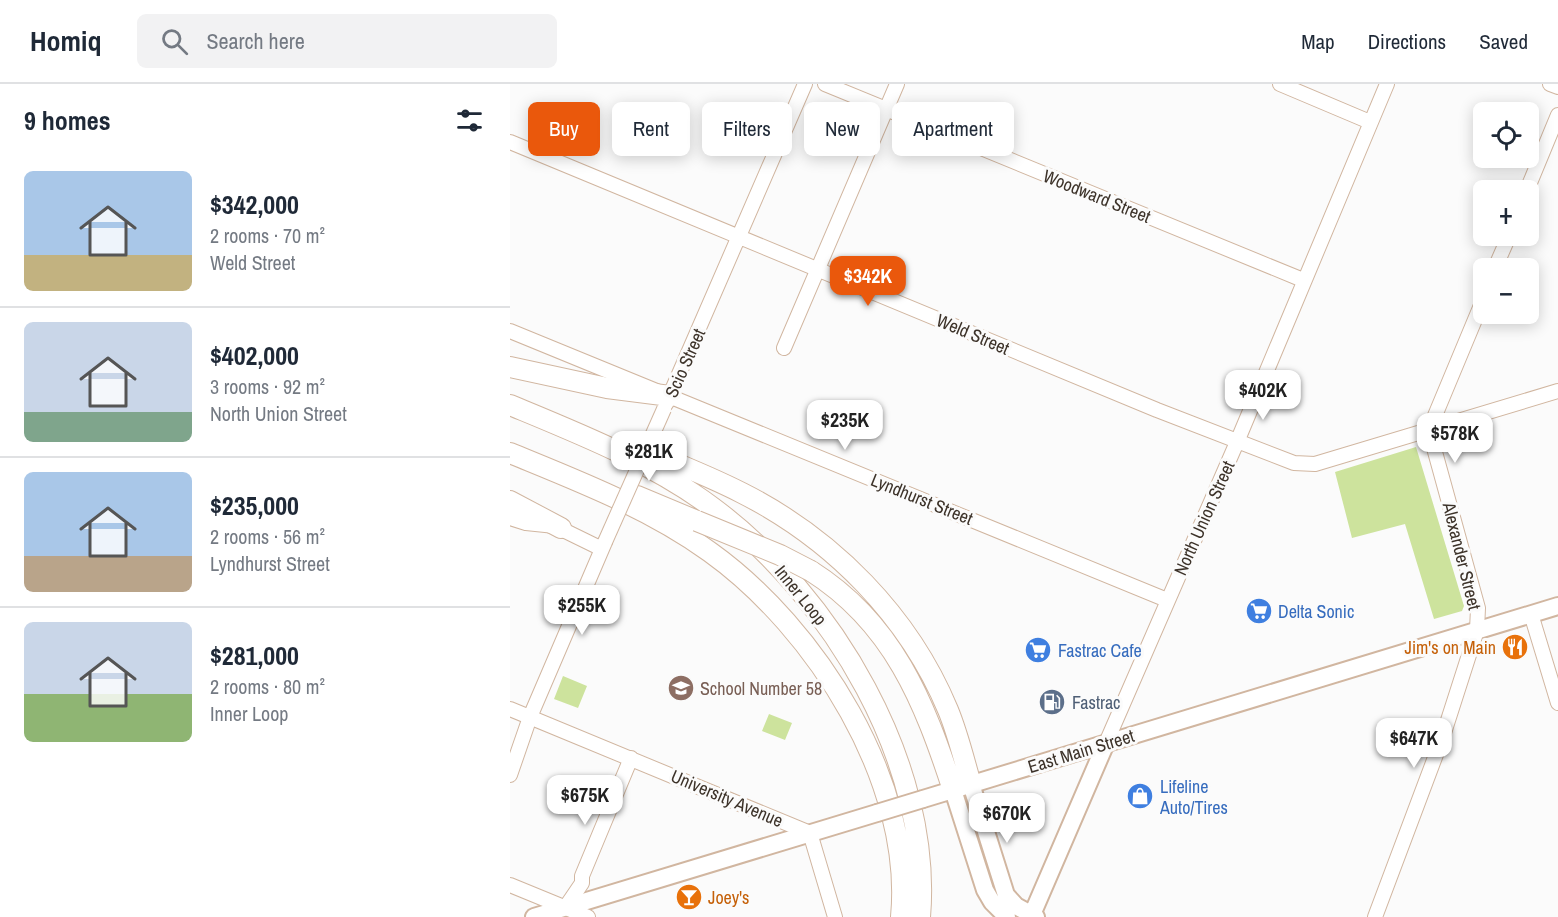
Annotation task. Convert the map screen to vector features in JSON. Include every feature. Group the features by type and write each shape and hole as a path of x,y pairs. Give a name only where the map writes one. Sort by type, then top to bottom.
{"highway":[{"path":"510,367 667,403"},
{"path":"510,403 614,438 722,483 780,514 830,550 857,575 886,609 922,661 949,713 962,787"},
{"name":"Inner Loop","path":"510,403 621,452 676,483 712,507 745,534 803,595 852,665 872,701 898,762 910,803 918,844 922,885 920,917"},
{"path":"510,452 598,480 780,555 811,571 852,601 898,658 922,702 962,787"},
{"name":"Inner Loop","path":"510,452 618,499 692,540 742,577 800,638 847,706 866,743 879,778 894,827 901,861 901,917"},
{"path":"510,501 561,528"}],"main road":[{"name":"East Main Street","path":"534,917 1558,606"},
{"name":"North Union Street","path":"1033,916 1106,743"},
{"path":"962,787 1006,895 1016,906 1033,916"},
{"path":"962,787 985,890 992,902 1007,917"}],"street":[{"name":"Scio Street","path":"510,775 530,717 805,84"},
{"name":"Woodward Street","path":"825,84 1303,280"},
{"path":"784,348 897,84"},
{"path":"1280,84 1370,122"},
{"name":"North Union Street","path":"1106,743 1237,442 1387,84"},
{"path":"1550,84 1558,87"},
{"path":"1531,180 1558,115"},
{"name":"Weld Street","path":"510,142 1284,461 1302,465 1315,464 1558,390"},
{"path":"1430,430 1473,324"},
{"name":"Lyndhurst Street","path":"510,331 667,403 1167,600"},
{"name":"Alexander Street","path":"1375,917 1443,736 1477,630 1478,608 1430,430"},
{"path":"510,518 526,523 546,524 561,528 604,546"},
{"path":"1531,614 1558,703"},
{"name":"University Avenue","path":"510,709 810,833"},
{"path":"565,908 582,883 582,876 631,758"},
{"path":"810,833 835,917"},
{"path":"510,885 588,917"}],"green space":[{"path":"1416,447 1464,606 1462,611 1434,619 1405,524 1352,538 1335,472"},
{"path":"563,676 587,686 578,708 554,699"},
{"path":"769,714 792,723 785,740 762,731"}],"place":[{"name":"Delta Sonic","path":"1259,611"},
{"name":"Jim's on Main","path":"1515,647"},
{"name":"Fastrac Cafe","path":"1038,650"},
{"name":"School Number 58","path":"681,688"},
{"name":"Fastrac","path":"1052,702"},
{"name":"Lifeline Auto/Tires","path":"1140,796"},
{"name":"Joey's","path":"689,897"}]}
